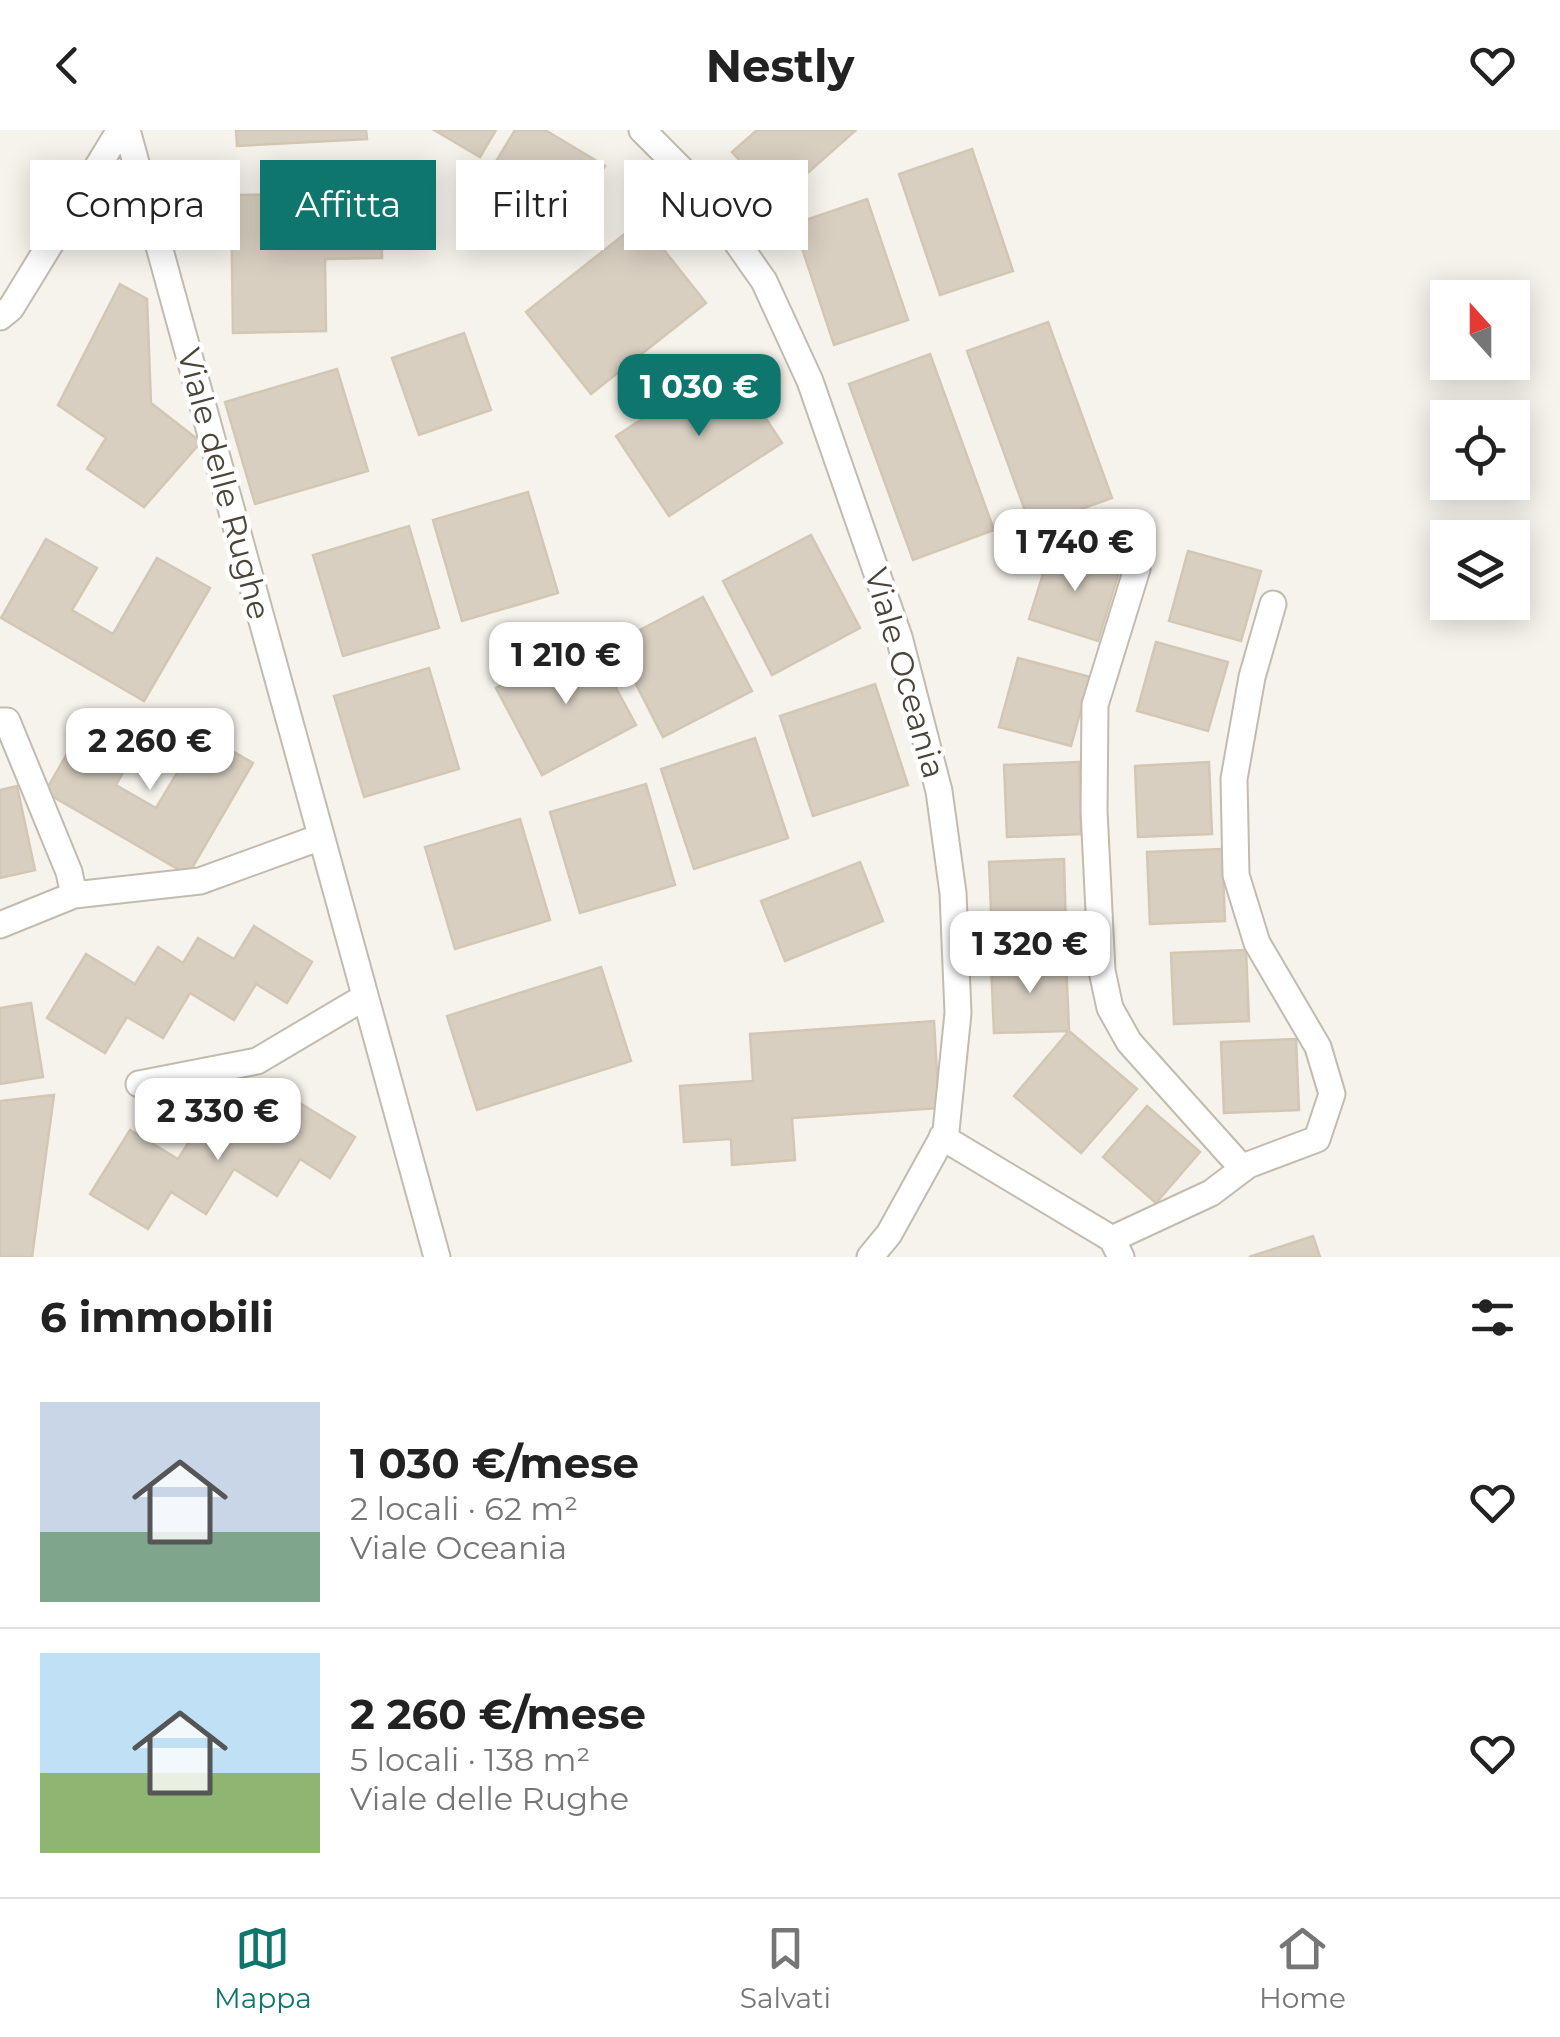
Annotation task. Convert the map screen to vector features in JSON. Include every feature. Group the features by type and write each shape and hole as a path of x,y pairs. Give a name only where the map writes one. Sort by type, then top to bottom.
{"street":[{"path":"0,317 11,308 124,130"},
{"name":"Viale delle Rughe","path":"124,130 437,1257"},
{"name":"Viale Oceania","path":"642,130 695,184 764,281 810,381 899,638 939,791 953,893 958,1013 946,1131 888,1234 870,1257"},
{"path":"1137,569 1095,704 1094,811 1102,972 1110,1008 1129,1042 1243,1169"},
{"path":"942,1137 1116,1248 1211,1193 1243,1169 1317,1139 1332,1094 1318,1047 1257,943 1236,875 1234,779 1252,677 1273,604"},
{"path":"0,721 7,722 69,872 74,896"},
{"path":"0,925 74,896 200,881 321,837"},
{"path":"139,1084 258,1061 365,998"}],"building":[{"path":"236,130 366,130 367,139 237,146"},
{"path":"434,130 496,130 480,157"},
{"path":"515,130 545,130 595,160 497,160"},
{"path":"757,130 856,130 808,173 808,160 739,160 732,152"},
{"path":"972,149 1013,271 940,295 899,174"},
{"path":"240,195 260,195 260,250 382,250 382,258 325,259 326,331 233,333 232,250 240,250"},
{"path":"867,199 908,320 834,345 803,250 808,250 808,219"},
{"path":"624,234 624,250 664,250 706,303 591,394 526,312"},
{"path":"120,284 147,299 151,403 201,442 144,507 87,469 106,438 58,405"},
{"path":"1048,322 1112,498 1031,527 967,351"},
{"path":"464,333 491,410 419,435 392,358"},
{"path":"930,354 994,530 913,560 849,384"},
{"path":"729,362 782,443 669,516 616,436"},
{"path":"337,369 368,471 255,504 225,402"},
{"path":"528,492 558,593 462,621 433,520"},
{"path":"409,526 439,628 343,656 313,555"},
{"path":"811,535 860,628 772,675 723,581"},
{"path":"46,539 97,568 72,610 113,634 157,558 210,588 144,701 1,618"},
{"path":"1051,548 1120,569 1098,641 1029,619"},
{"path":"1188,551 1261,571 1241,641 1169,621"},
{"path":"703,597 752,691 663,737 615,643"},
{"path":"589,638 636,725 542,775 496,688"},
{"path":"1156,642 1228,662 1208,731 1137,711"},
{"path":"1018,658 1090,677 1071,746 999,727"},
{"path":"429,668 459,769 364,797 334,696"},
{"path":"875,684 908,785 813,816 780,716"},
{"path":"90,714 140,743 116,785 156,808 201,733 253,763 188,875 45,792"},
{"path":"755,738 788,838 694,869 661,769"},
{"path":"1079,762 1081,834 1007,837 1004,765"},
{"path":"1209,762 1212,834 1138,837 1135,766"},
{"path":"646,784 675,885 580,913 550,812"},
{"path":"17,786 35,870 0,878 0,790"},
{"path":"520,819 550,920 455,949 425,847"},
{"path":"1222,849 1225,921 1150,924 1147,852"},
{"path":"1064,859 1066,931 992,934 989,862"},
{"path":"860,862 883,921 785,961 761,901"},
{"path":"254,926 312,962 287,1003 256,984 234,1020 190,993 163,1038 127,1017 105,1053 47,1018 86,954 135,984 158,947 183,963 198,938 234,959"},
{"path":"1246,950 1249,1021 1174,1024 1171,953"},
{"path":"1066,959 1069,1031 994,1033 991,962"},
{"path":"601,967 631,1061 477,1110 447,1016"},
{"path":"31,1003 43,1077 0,1084 0,1008"},
{"path":"934,1021 939,1108 792,1118 795,1160 732,1165 731,1139 684,1142 680,1086 753,1081 750,1034"},
{"path":"1069,1031 1137,1089 1081,1153 1014,1096"},
{"path":"1296,1039 1299,1110 1224,1113 1221,1042"},
{"path":"54,1095 32,1257 0,1257 0,1101"},
{"path":"298,1102 355,1137 330,1178 300,1159 277,1196 234,1169 206,1214 171,1192 148,1229 90,1194 130,1130 178,1159 201,1123 226,1138 242,1113 277,1135"},
{"path":"1147,1106 1200,1152 1156,1203 1103,1157"},
{"path":"1313,1236 1320,1257 1249,1257"}]}
